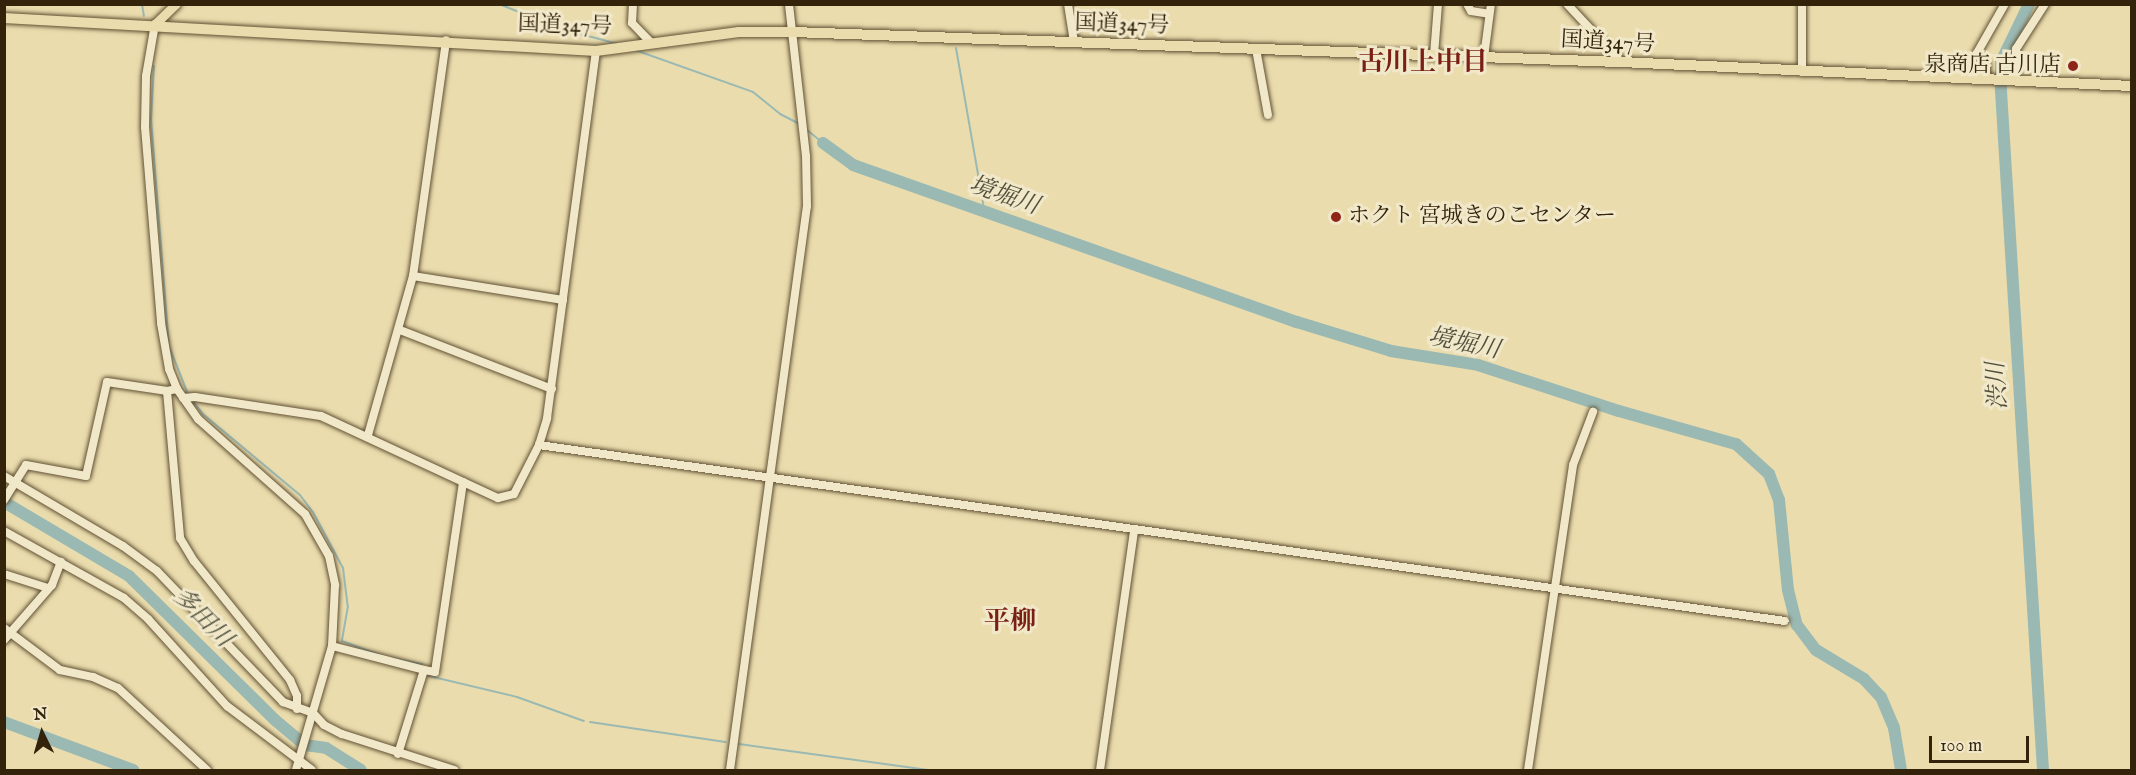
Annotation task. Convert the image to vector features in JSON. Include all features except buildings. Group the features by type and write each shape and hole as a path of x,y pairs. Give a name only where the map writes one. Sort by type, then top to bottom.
{"highway":[{"name":"国道347号","path":"4,18 446,40 596,51 740,32 793,32 1621,62 2132,86"}],"main road":[{"path":"155,24 176,4"}],"street":[{"path":"633,4 632,23 651,43"},
{"path":"730,771 807,206 803,123 789,4"},
{"path":"1068,4 1074,43"},
{"path":"1434,55 1438,4"},
{"path":"1467,4 1471,11 1490,14"},
{"path":"1484,57 1491,4"},
{"path":"1567,4 1621,62"},
{"path":"1802,4 1802,72"},
{"path":"1989,78 1986,65 1977,53 2005,4"},
{"path":"2012,79 2016,49 2045,4"},
{"path":"155,24 146,76 146,127 163,347 177,389 187,397 198,419 291,499 316,528 335,585 332,646 296,771"},
{"path":"368,435 400,330 413,276 446,40"},
{"path":"1256,49 1268,115"},
{"path":"187,397 321,416 368,435 498,498 509,498 539,445 552,389 596,51"},
{"path":"413,276 563,300"},
{"path":"400,330 552,389"},
{"path":"4,500 26,465 86,476 107,381 167,391 177,389"},
{"path":"167,391 180,538 290,680 297,696 297,709"},
{"path":"1528,771 1573,465 1593,412"},
{"path":"539,445 768,480 1785,621"},
{"path":"4,476 123,546 157,570 283,702 342,734 454,771"},
{"path":"332,646 435,672 463,482"},
{"path":"4,531 61,562 136,608 227,706 300,758 312,771"},
{"path":"1100,771 1134,531"},
{"path":"4,640 7,630 48,588 61,562"},
{"path":"4,574 48,588"},
{"path":"7,630 60,670 100,680 118,688 207,771"},
{"path":"398,754 424,670"}],"waterway":[{"path":"142,4 144,16"},
{"path":"499,4 562,29 618,44"},
{"name":"渋川","path":"2029,4 2001,62 2001,91 2043,770"},
{"path":"956,48 984,209"},
{"path":"635,50 753,92 780,114 800,124"},
{"path":"154,66 151,119 169,346 188,394"},
{"path":"807,130 823,143"},
{"name":"境堀川","path":"823,143 853,165 1297,322 1391,351 1478,365 1619,411 1736,444 1769,474 1779,500 1788,590 1797,625 1816,650 1864,679 1881,697 1894,728 1901,770"},
{"path":"191,399 203,414 300,495 313,512 343,568 348,606 342,641 380,655"},
{"name":"多田川","path":"4,502 129,576 275,720 305,745 326,748 361,770"},
{"path":"392,658 422,664"},
{"path":"429,676 517,697 584,721"},
{"path":"4,722 133,770"},
{"path":"590,722 726,742"},
{"path":"739,744 928,770"}],"place":[{"name":"泉商店 古川店","path":"2073,66"},
{"name":"ホクト 宮城きのこセンター","path":"1336,217"}],"district":[{"name":"古川上中目","path":"1423,63"},
{"name":"平柳","path":"1010,622"}]}
